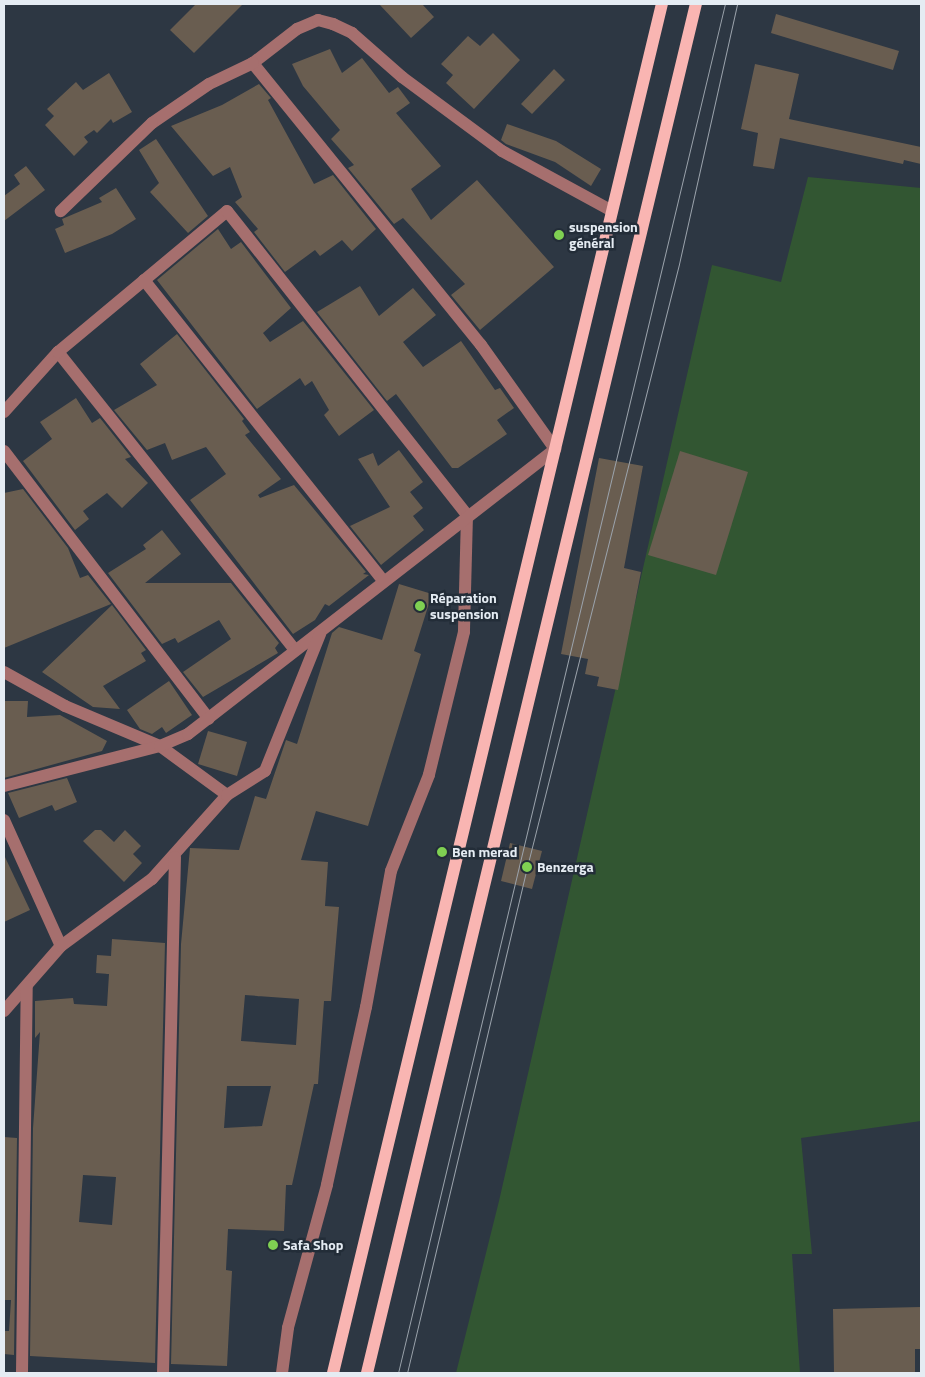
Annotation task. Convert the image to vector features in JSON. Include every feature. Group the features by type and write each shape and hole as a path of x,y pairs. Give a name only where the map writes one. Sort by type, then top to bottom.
{"main road":[{"path":"332,1373 662,4"},
{"path":"367,1373 696,4"}],"street":[{"path":"61,211 152,122 209,84 253,64 279,39 318,20 333,24 352,34 402,77 502,151 612,212"},
{"path":"4,786 160,746 188,734 295,650 320,634 383,580 555,449 481,345 253,64"},
{"path":"4,412 58,352 226,211 467,515 464,632 429,774 391,871 364,1016 327,1185 288,1328 282,1373"},
{"path":"144,280 383,580"},
{"path":"58,352 295,650"},
{"path":"4,451 209,718"},
{"path":"4,1011 61,946 152,879 175,857 227,795 265,771 320,634"},
{"path":"4,672 65,706 160,746 227,795"},
{"path":"4,820 61,946"},
{"path":"163,1373 175,857"},
{"path":"22,1373 27,986"}],"green space":[{"path":"808,177 921,188 921,1121 801,1138 812,1254 792,1254 800,1373 456,1373 499,1201 712,265 781,282"}],"building":[{"path":"196,4 243,4 194,53 170,30"},
{"path":"379,4 422,4 434,17 411,38"},
{"path":"776,14 899,51 893,70 771,33"},
{"path":"493,33 520,60 474,109 446,83 453,75 441,64 468,36 480,46"},
{"path":"330,49 342,73 362,58 389,93 398,87 410,103 396,113 441,166 411,189 431,220 477,180 554,267 480,330 451,295 465,284 403,218 394,224 348,168 354,165 331,139 340,130 303,86 292,64"},
{"path":"755,64 799,74 789,119 921,147 921,164 904,160 903,164 780,138 774,169 753,166 758,133 741,129"},
{"path":"554,69 565,80 532,114 521,104"},
{"path":"109,73 132,112 113,123 111,119 97,133 94,130 84,137 88,142 74,156 45,125 54,116 47,109 76,82 83,90"},
{"path":"259,84 271,98 268,100 314,184 333,175 376,229 352,251 342,240 320,256 315,250 285,272 254,232 258,229 235,202 242,197 230,167 213,176 171,126 222,105"},
{"path":"507,124 556,141 601,169 591,186 555,162 506,144 501,140"},
{"path":"156,139 208,216 188,233 150,192 159,183 139,150"},
{"path":"26,166 45,190 4,221 4,196 20,184 14,175"},
{"path":"116,188 136,219 112,234 65,253 55,229 64,225 62,219 102,202 99,198"},
{"path":"218,229 231,249 241,242 291,308 263,333 270,342 303,321 374,410 339,436 324,415 329,410 312,381 305,386 300,378 257,409 157,280"},
{"path":"360,286 379,316 413,288 436,315 403,342 423,367 461,341 495,390 500,388 514,408 497,420 507,434 458,468 452,468 396,394 387,401 317,312"},
{"path":"177,334 244,419 242,421 250,432 245,435 281,479 258,495 260,498 294,485 366,572 363,574 369,575 329,606 325,604 315,620 293,634 190,500 226,474 206,447 172,460 165,443 147,450 114,410 157,385 140,364"},
{"path":"76,398 92,423 100,418 131,457 125,459 148,483 122,508 107,493 83,511 89,519 75,530 23,461 52,439 40,422"},
{"path":"399,450 423,482 410,492 423,508 413,516 424,530 381,565 350,526 390,507 358,459 373,453 378,466"},
{"path":"680,451 748,472 716,575 648,555"},
{"path":"599,458 643,466 624,568 641,572 618,690 597,686 599,677 585,674 588,659 561,654"},
{"path":"23,489 68,548 80,578 88,575 111,604 4,648 4,493"},
{"path":"162,530 181,554 145,583 231,583 279,643 275,648 278,653 203,697 183,672 231,639 219,620 178,643 175,638 162,644 108,573 146,549 143,545"},
{"path":"399,584 432,594 414,651 421,654 368,826 316,811 301,860 328,862 325,906 339,907 331,1001 324,1001 318,1084 314,1084 292,1185 286,1185 284,1231 228,1229 226,1270 232,1271 227,1366 171,1364 181,944 190,848 239,850 255,796 266,799 286,740 297,744 332,633 339,627 382,640","holes":["245,995 299,999 296,1045 241,1041","227,1086 271,1086 262,1126 224,1128"]},
{"path":"112,605 146,650 141,653 146,661 103,686 120,709 93,707 42,672"},
{"path":"169,681 192,715 166,733 162,727 152,734 140,729 127,710"},
{"path":"4,701 28,701 27,717 60,715 107,741 102,751 4,778"},
{"path":"208,731 247,742 237,776 198,764"},
{"path":"67,778 77,802 55,811 52,805 19,818 8,793"},
{"path":"95,830 101,830 114,842 125,830 141,846 133,854 142,863 124,882 83,841"},
{"path":"510,843 542,851 532,889 501,881"},
{"path":"4,855 30,910 4,922"},
{"path":"112,939 165,943 155,1363 30,1356 33,1128 40,1032 35,1038 35,1001 73,998 74,1004 107,1006 109,974 96,973 97,955 111,956","holes":["83,1175 116,1177 112,1225 79,1222"]},
{"path":"4,1137 17,1138 14,1355 4,1354 4,1331 9,1331 11,1300 4,1300"},
{"path":"921,1307 921,1349 915,1349 915,1373 834,1373 833,1309"}],"tram line":[{"path":"398,1373 725,4"},
{"path":"407,1373 527,867 679,264 737,4"}],"place":[{"name":"suspension général","path":"559,235"},
{"name":"Réparation suspension","path":"420,606"},
{"name":"Ben merad","path":"442,852"},
{"name":"Benzerga","path":"527,867"},
{"name":"Safa Shop","path":"273,1245"}]}
